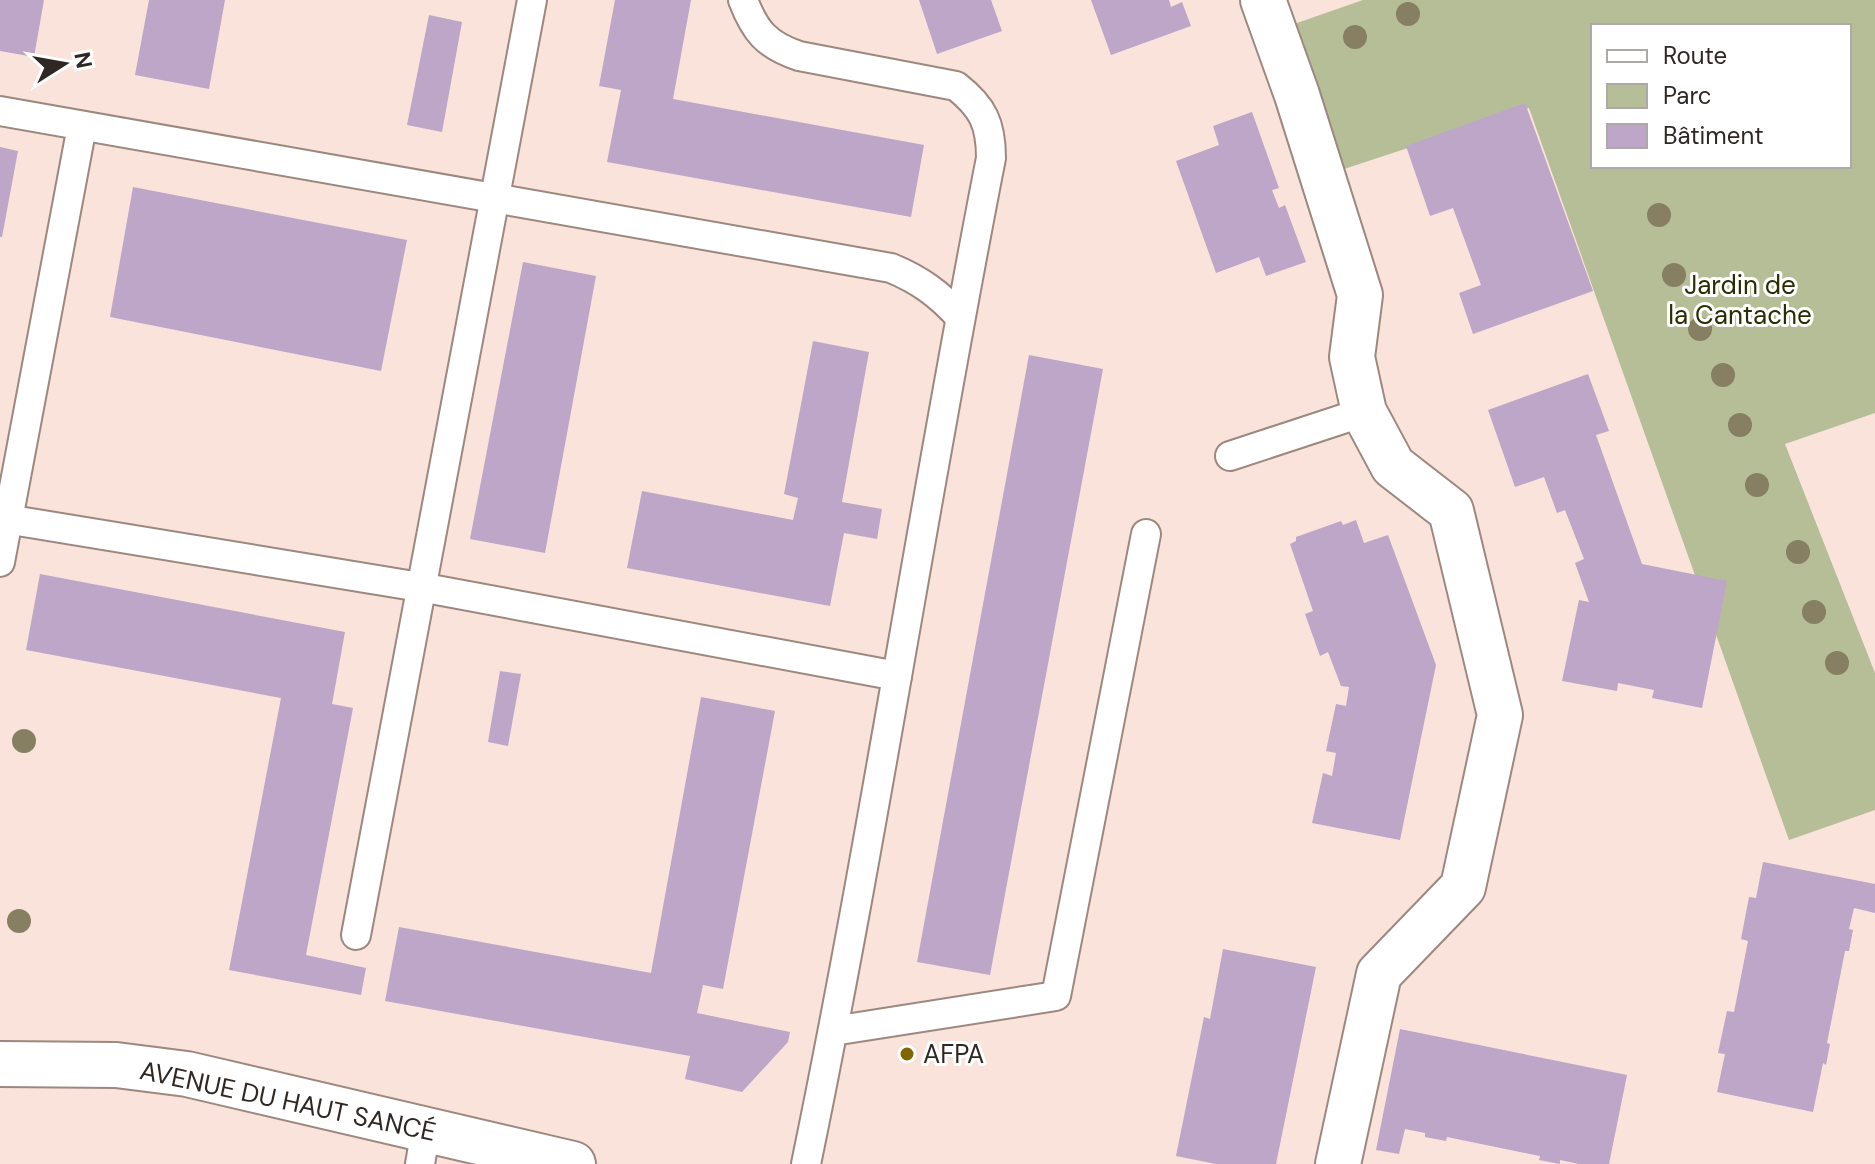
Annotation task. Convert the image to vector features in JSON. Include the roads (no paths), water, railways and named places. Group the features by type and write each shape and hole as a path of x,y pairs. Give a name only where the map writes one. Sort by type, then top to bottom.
{"street":[{"path":"1263,0 1297,95 1360,295 1352,357 1364,412 1393,466 1451,511 1500,715 1463,887 1379,974 1338,1164"},
{"name":"AVENUE DU HAUT SANCÉ","path":"0,1064 116,1065 187,1074 423,1147 573,1164"}],"lane":[{"path":"356,935 532,0"},
{"path":"743,0 752,22 779,49 799,56 956,86 971,98 986,119 991,140 991,158 833,1031 806,1164"},
{"path":"0,111 891,268 930,287 960,317"},
{"path":"0,562 4,519 82,126"},
{"path":"1230,456 1364,412"},
{"path":"4,519 420,587 897,676"},
{"path":"833,1031 1056,996 1146,534"}],"place":[{"name":"AFPA","path":"907,1054"}],"park label":[{"name":"Jardin de la Cantache","path":"1740,300"}]}
